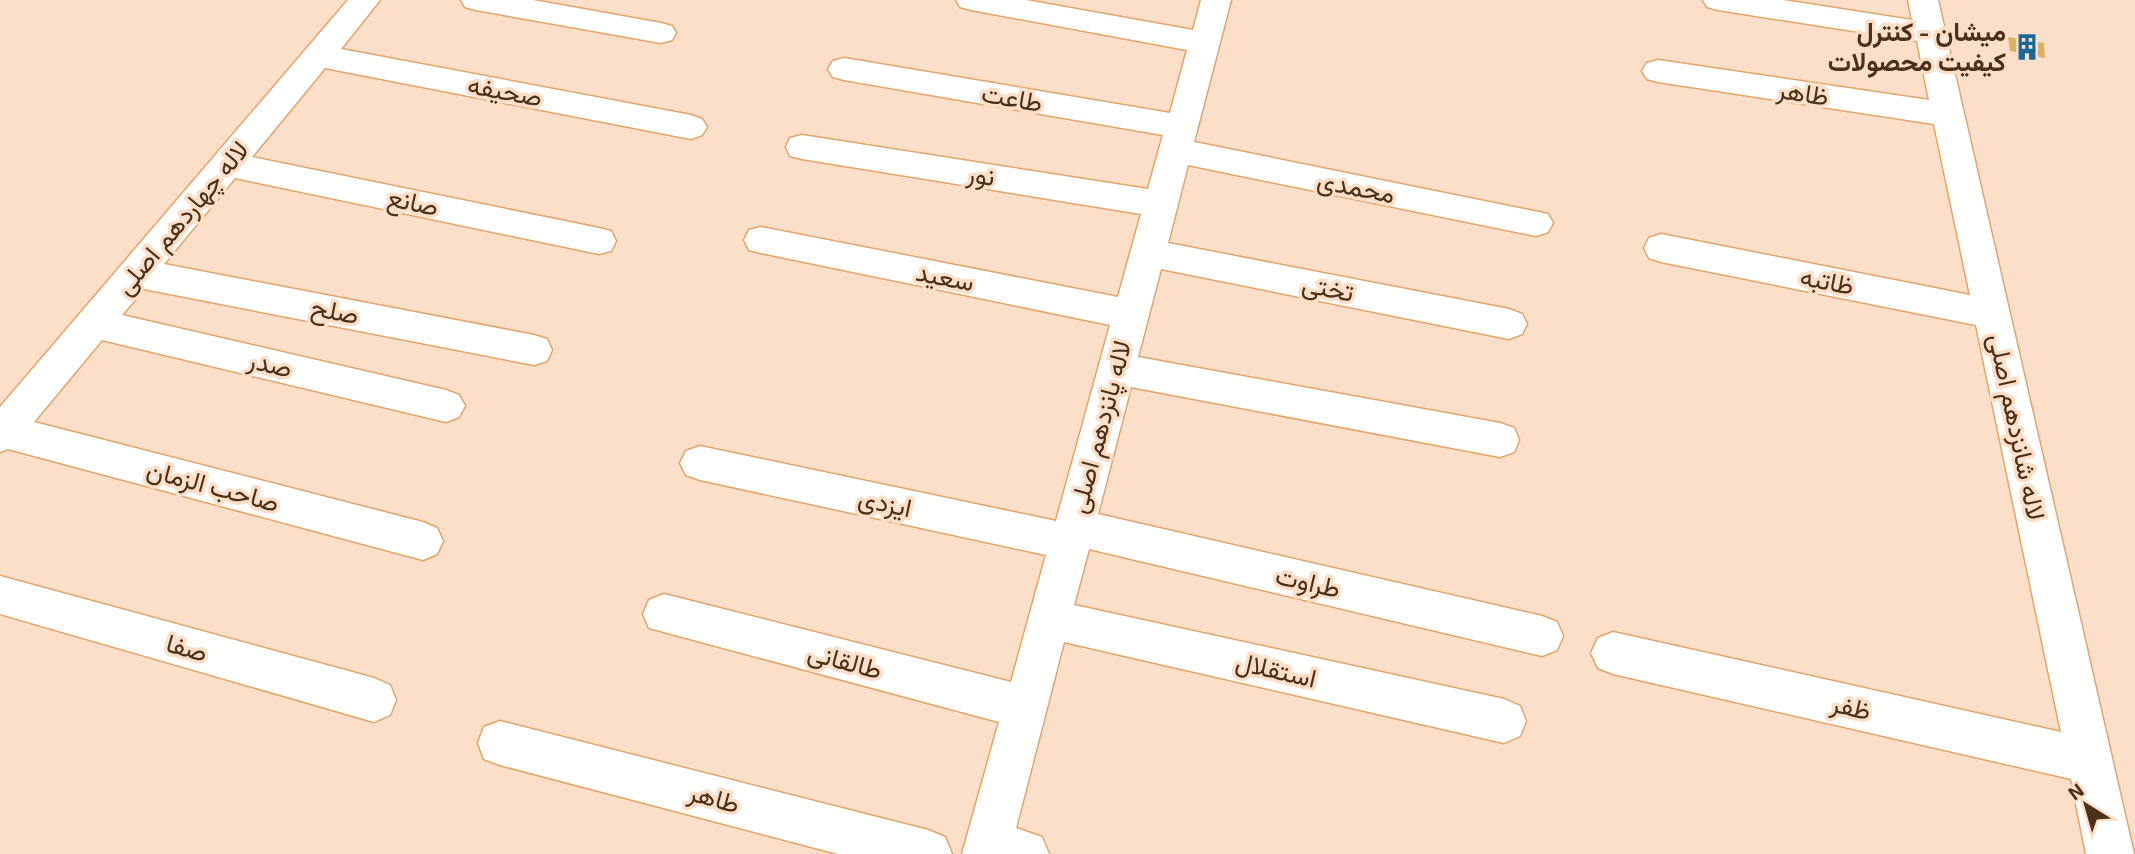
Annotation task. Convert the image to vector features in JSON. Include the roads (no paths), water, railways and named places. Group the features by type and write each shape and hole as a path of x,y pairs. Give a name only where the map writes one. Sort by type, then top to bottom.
{"street":[{"name":"لاله چهاردهم اصلی","path":"2,433 365,0"},
{"path":"476,0 661,33"},
{"path":"971,0 1204,43"},
{"name":"لاله پانزدهم اصلی","path":"1000,851 1025,707 1216,0"},
{"path":"1718,0 1927,16"},
{"name":"لاله شانزدهم اصلی","path":"1927,16 2110,854"},
{"name":"صحیفه","path":"318,56 691,127"},
{"name":"طاعت","path":"844,69 1178,139"},
{"name":"ظاهر","path":"1658,71 1949,115"},
{"name":"محمدی","path":"1178,139 1536,223"},
{"name":"نور","path":"802,146 1159,204"},
{"name":"صانع","path":"227,164 599,241"},
{"name":"سعید","path":"761,240 1130,314"},
{"name":"ظاتبه","path":"1661,248 1992,314"},
{"name":"تختی","path":"1146,252 1509,324"},
{"name":"صلح","path":"136,273 534,350"},
{"name":"صدر","path":"94,323 446,406"},
{"path":"1115,368 1500,440"},
{"name":"صاحب الزمان","path":"2,433 423,541"},
{"name":"ایزدی","path":"700,463 1071,534"},
{"name":"طراوت","path":"1071,534 1542,636"},
{"name":"صفا","path":"0,595 374,700"},
{"name":"طالقانی","path":"664,614 1025,707"},
{"name":"استقلال","path":"1049,618 1504,721"},
{"name":"ظفر","path":"1613,653 2090,761"},
{"name":"طاهر","path":"500,743 928,854"}],"place":[{"name":"میشان - کنترل کیفیت محصولات","path":"2027,47"}]}
